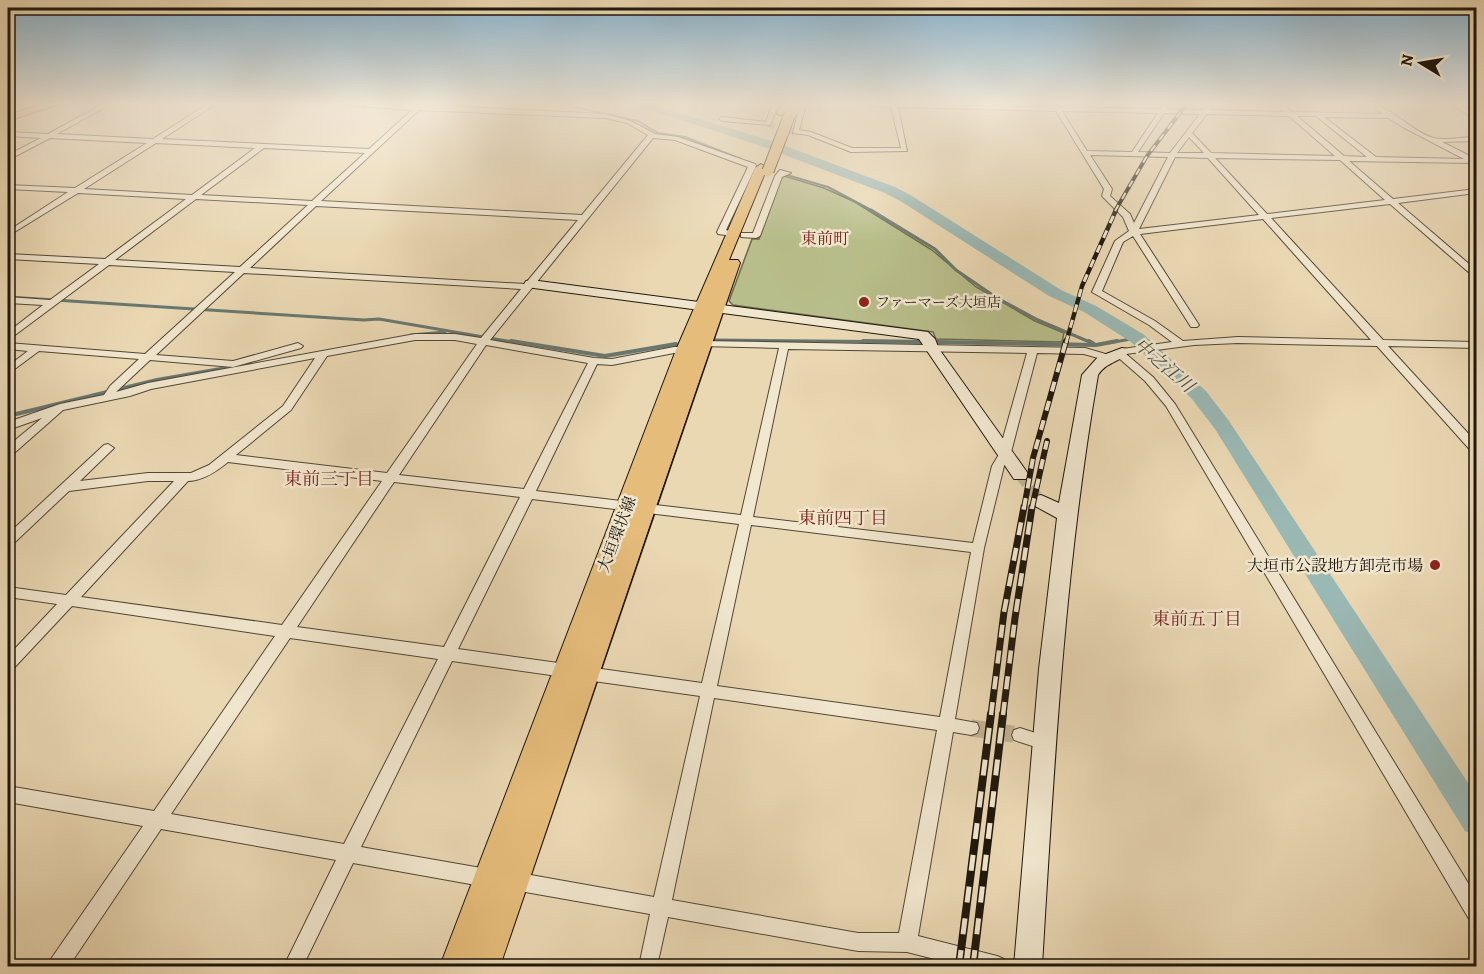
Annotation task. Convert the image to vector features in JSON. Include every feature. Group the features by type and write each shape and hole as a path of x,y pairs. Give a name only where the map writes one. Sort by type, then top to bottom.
{"main road":[{"name":"大垣環状線","path":"484,966 588,674 636,506 693,347 770,150"},
{"name":"大垣環状線","path":"455,966 563,670 636,506"}],"street":[{"path":"8,158 22,150"},
{"path":"8,234 140,150"},
{"path":"8,336 256,150"},
{"path":"359,150 371,151"},
{"path":"58,966 483,342 639,150"},
{"path":"711,150 764,169"},
{"path":"1083,150 1108,189 1106,196 1126,216 1194,325"},
{"path":"1136,150 1136,154"},
{"path":"1134,232 1176,150"},
{"path":"1207,150 1476,449"},
{"path":"1332,150 1476,274"},
{"path":"1363,150 1374,159"},
{"path":"1453,150 1475,162"},
{"path":"109,394 371,151"},
{"path":"1085,153 1475,162"},
{"path":"8,187 585,218"},
{"path":"1177,344 1152,323 1097,292 1119,241 1134,232 1476,191"},
{"path":"8,220 28,222"},
{"path":"8,256 530,286 710,306 923,335 1020,475"},
{"path":"8,300 51,303"},
{"path":"8,426 64,406 109,394 415,337 437,336 612,362 693,347 931,345 1115,354 1207,341 1476,345"},
{"path":"8,346 233,364 298,346"},
{"path":"648,966 784,346"},
{"path":"8,371 37,348"},
{"path":"907,943 978,548 998,466 1005,456 1033,350"},
{"path":"66,488 148,477 193,477 213,468 287,408 323,354"},
{"path":"1028,966 1032,739 1090,375 1096,364 1115,354"},
{"path":"1115,354 1149,379 1170,404 1476,912"},
{"path":"293,966 594,361"},
{"path":"8,452 64,406"},
{"path":"8,541 108,448"},
{"path":"226,458 978,548"},
{"path":"8,665 184,478"},
{"path":"1041,501 1066,515"},
{"path":"8,592 971,728"},
{"path":"8,794 350,852 487,878"},
{"path":"514,882 858,942 907,943 997,966"}],"green space":[{"path":"781,175 824,188 855,202 932,250 976,287 1035,321 1064,333 1062,342 936,339 933,332 733,305 729,301 752,239 759,239"}],"waterway":[{"path":"719,150 741,159"},
{"name":"中之江川","path":"785,150 890,190 907,199 1055,293 1090,309 1137,338 1199,395 1222,425 1476,821"},
{"path":"787,175 828,187 873,211"},
{"path":"871,210 935,249 956,270 997,298 1038,320 1092,343"},
{"path":"8,297 364,320 379,319 519,343"},
{"path":"411,335 445,332"},
{"path":"1108,343 1137,338"},
{"path":"714,340 926,342 863,341"},
{"path":"511,341 605,356 676,344"},
{"path":"1089,341 1094,344"},
{"path":"983,343 934,342 1096,345 1117,341"},
{"path":"8,416 157,380 250,364"}],"tunnel":[{"path":"1020,475 1041,501"},
{"path":"971,728 1020,735"}],"railway":[{"path":"1115,211 1151,150"},
{"path":"1066,343 1082,286 1116,210"},
{"path":"1024,508 1033,458 1066,341"},
{"path":"1032,508 1047,441"},
{"path":"991,715 1004,612 1024,507"},
{"path":"1003,715 1032,507"},
{"path":"959,966 991,714"},
{"path":"973,966 1003,714"}],"place":[{"name":"ファーマーズ大垣店","path":"864,302"},
{"name":"大垣市公設地方卸売市場","path":"1435,565"}],"district":[{"name":"東前町","path":"825,238"},
{"name":"東前三丁目","path":"329,479"},
{"name":"東前四丁目","path":"843,518"},
{"name":"東前五丁目","path":"1197,619"}]}
